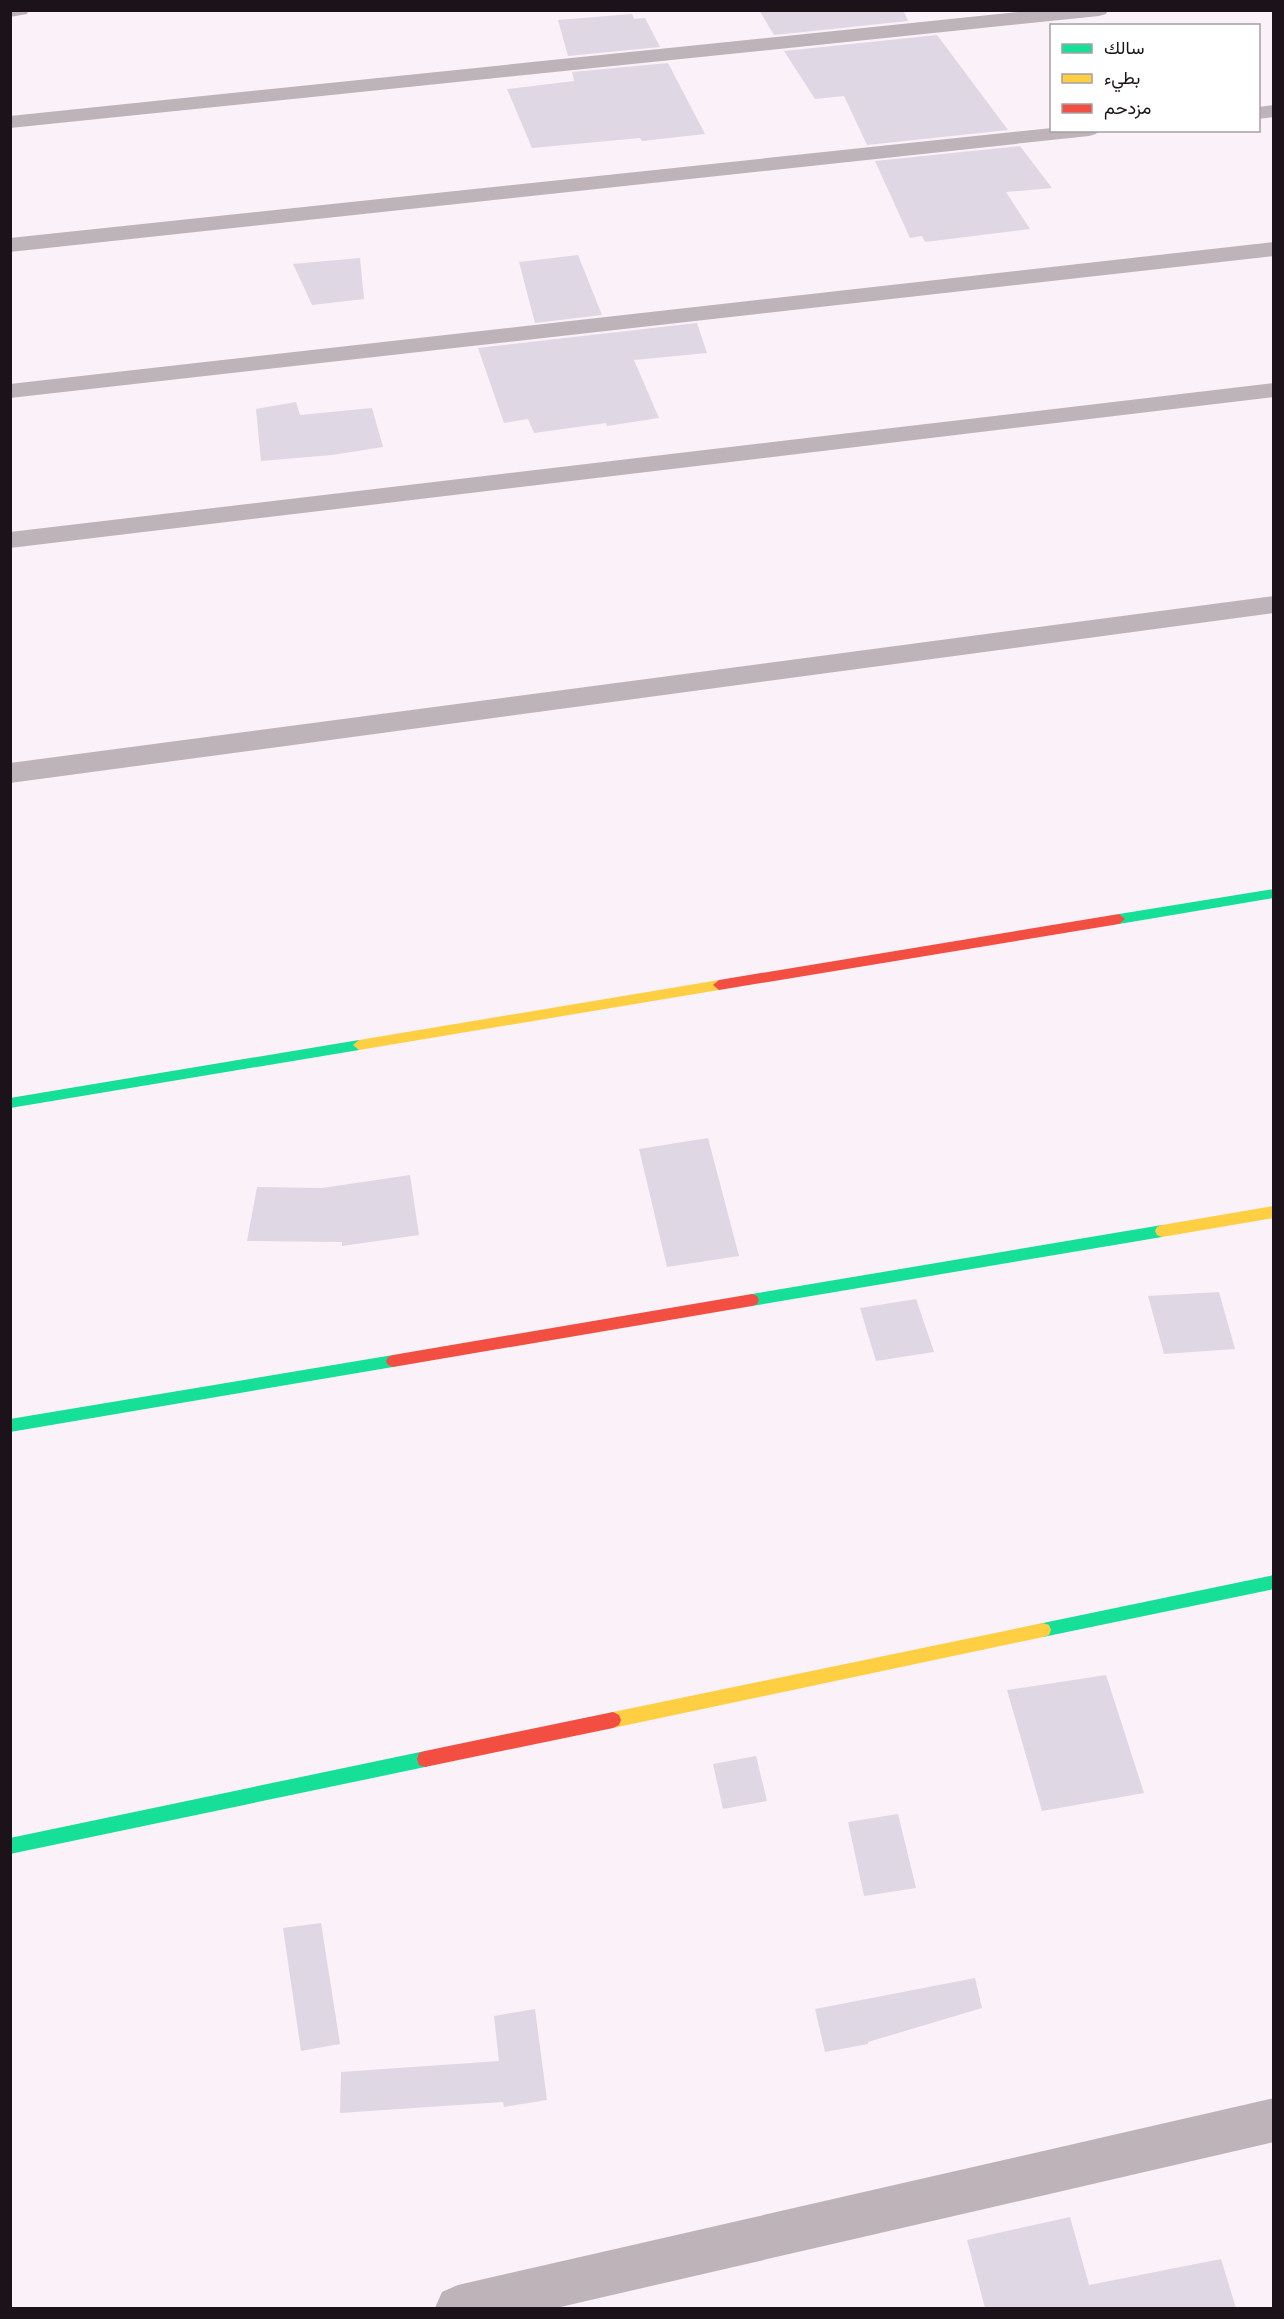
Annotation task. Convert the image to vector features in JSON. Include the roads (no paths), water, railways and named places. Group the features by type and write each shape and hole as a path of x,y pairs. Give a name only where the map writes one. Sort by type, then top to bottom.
{"street":[{"path":"10,11 20,10"},
{"path":"10,122 1099,10"},
{"path":"10,244 1070,132"},
{"path":"10,391 1274,249"},
{"path":"10,540 1274,390"},
{"path":"10,773 1274,604"},
{"path":"10,1103 1274,893"},
{"path":"10,1426 1274,1212"},
{"path":"10,1846 1274,1582"},
{"path":"458,2308 1274,2120"}]}
